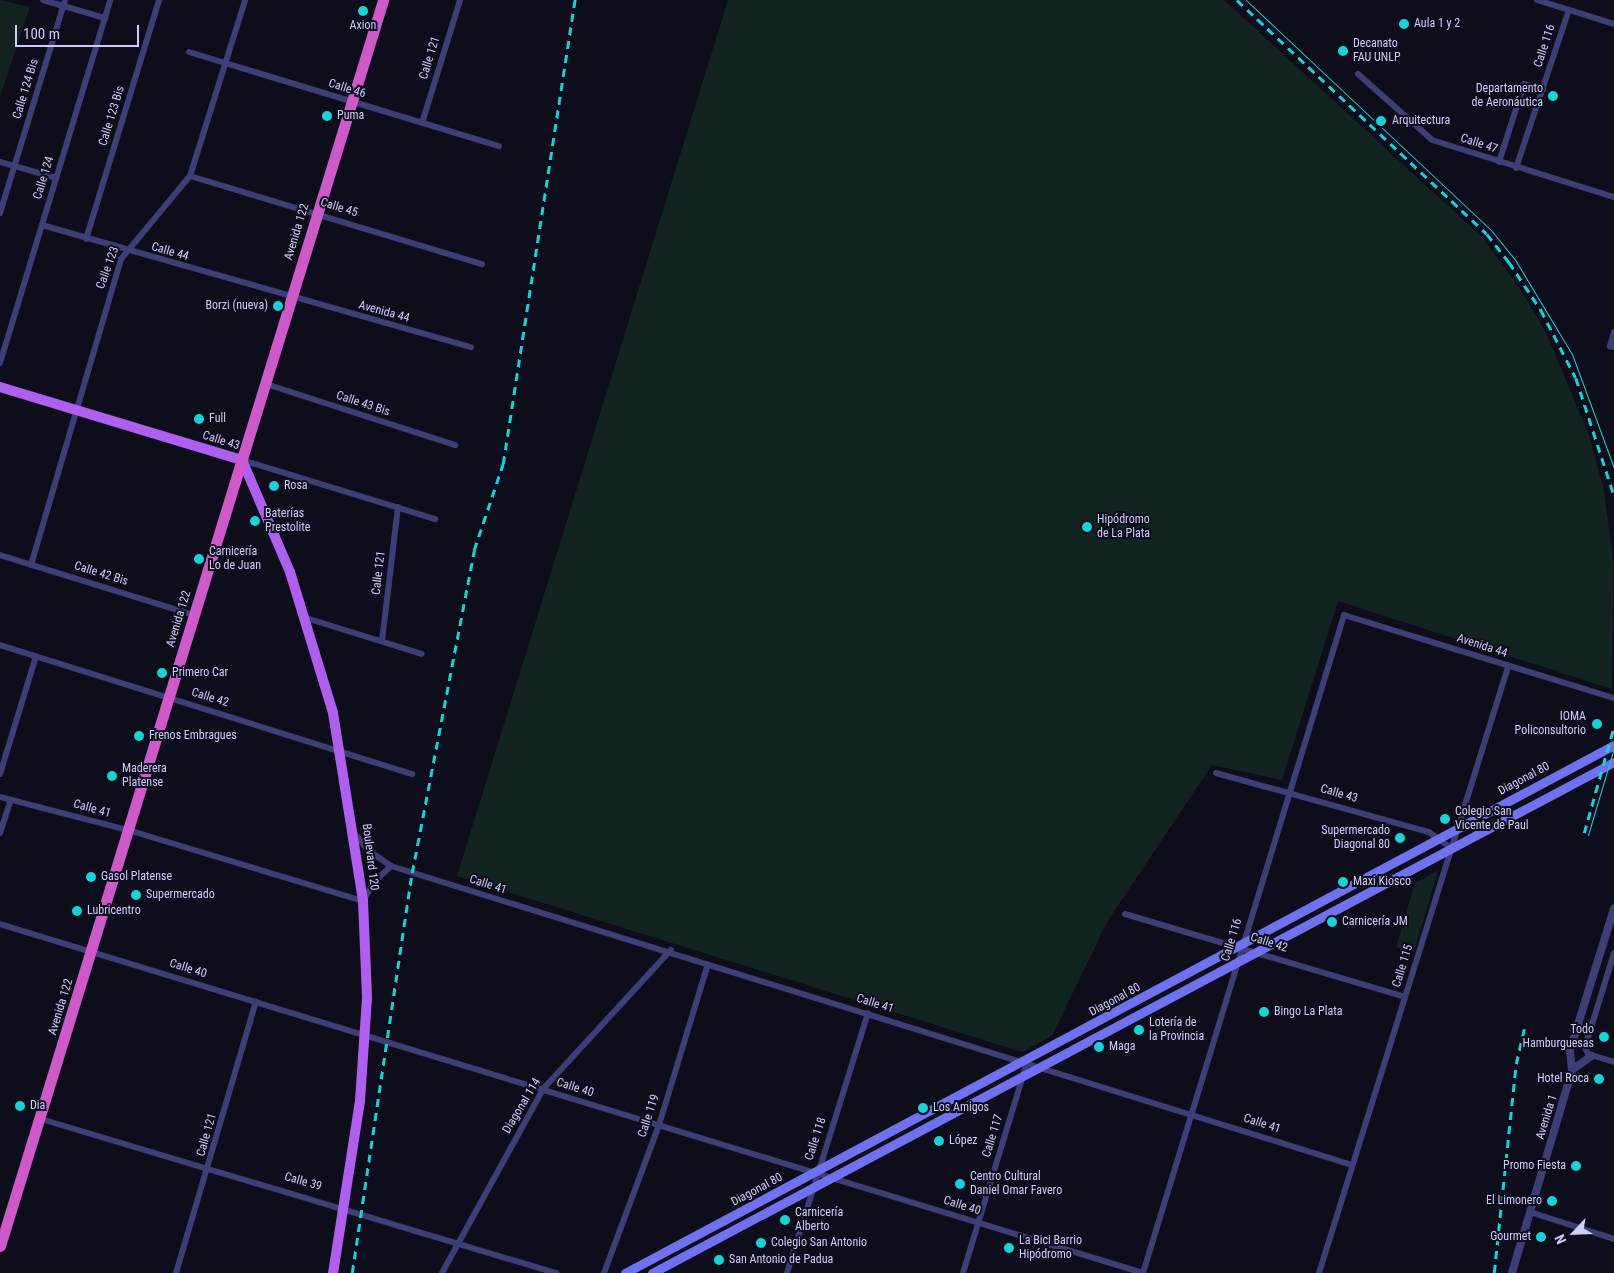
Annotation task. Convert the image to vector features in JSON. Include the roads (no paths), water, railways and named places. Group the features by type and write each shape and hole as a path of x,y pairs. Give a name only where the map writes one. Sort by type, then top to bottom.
{"highway":[{"name":"Avenida 122","path":"0,1246 92,952 382,0"}],"main road":[{"name":"Calle 43","path":"0,387 242,460"},
{"name":"Boulevard 120","path":"242,460 306,618 340,749 355,834 363,901 365,1035 345,1206 333,1273"},
{"name":"Diagonal 80","path":"625,1273 1027,1062 1614,745"},
{"name":"Diagonal 80","path":"652,1273 1023,1077 1254,950 1614,762"}],"street":[{"path":"43,0 64,3 105,18"},
{"name":"Calle 124","path":"0,363 110,0"},
{"name":"Calle 123 Bis","path":"86,239 159,0"},
{"name":"Calle 123","path":"31,565 125,251 190,176 245,0"},
{"name":"Calle 121","path":"422,123 460,0"},
{"path":"1537,0 1614,24"},
{"name":"Calle 124 Bis","path":"0,213 64,3"},
{"name":"Calle 116","path":"1516,168 1569,10"},
{"name":"Calle 46","path":"189,52 499,146"},
{"name":"Calle 47","path":"1358,74 1432,140 1516,168 1614,197"},
{"path":"1499,162 1524,84 1543,90"},
{"path":"0,162 56,178"},
{"name":"Calle 45","path":"190,176 318,213 482,264"},
{"name":"Calle 44","path":"42,225 125,251 292,298"},
{"name":"Avenida 44","path":"292,298 471,347"},
{"path":"1612,347 1614,332"},
{"name":"Calle 43 Bis","path":"266,384 455,445"},
{"name":"Calle 43","path":"242,460 435,519"},
{"name":"Calle 121","path":"382,641 398,508"},
{"name":"Calle 42 Bis","path":"0,555 194,615"},
{"name":"Calle 116","path":"1143,1273 1344,615"},
{"name":"Avenida 44","path":"1344,615 1508,667 1614,698"},
{"path":"306,618 422,654"},
{"name":"Calle 42","path":"0,645 340,749 412,774"},
{"path":"0,774 36,656"},
{"name":"Calle 115","path":"1319,1273 1508,667"},
{"name":"Calle 43","path":"1216,773 1290,792 1439,839 1452,848"},
{"name":"Calle 41","path":"0,798 128,830 363,901"},
{"path":"0,833 11,800"},
{"name":"Calle 41","path":"355,834 368,850 391,866 671,950 708,964 1043,1066 1352,1165"},
{"path":"363,901 374,881 391,866"},
{"name":"Avenida 1","path":"1512,1273 1572,1070 1570,1050 1614,909"},
{"name":"Calle 42","path":"1125,914 1242,946 1405,997"},
{"name":"Calle 40","path":"0,924 1143,1273"},
{"name":"Diagonal 114","path":"442,1273 455,1242 543,1090 671,950"},
{"path":"1614,953 1585,1046 1591,1056 1614,1062"},
{"name":"Calle 119","path":"604,1273 659,1125 708,964"},
{"name":"Calle 121","path":"176,1273 210,1167 256,1002"},
{"name":"Calle 118","path":"787,1273 868,1013"},
{"path":"1572,1070 1591,1056"},
{"name":"Calle 117","path":"963,1273 1027,1062"},
{"name":"Calle 39","path":"41,1118 345,1206 556,1273"},
{"path":"1530,1212 1614,1238"}],"tram line":[{"path":"1246,0 1491,230 1514,258 1572,354 1614,468"},
{"path":"1588,835 1614,748"}],"railway":[{"path":"352,1273 412,873 474,550 503,464 575,0"},
{"path":"1237,0 1487,234 1509,262 1541,310 1576,378 1614,495"},
{"path":"1584,833 1614,726"},
{"path":"1494,1273 1516,1064 1524,1029"}],"place":[{"name":"Axion","path":"363,11"},
{"name":"Aula 1 y 2","path":"1404,24"},
{"name":"Decanato FAU UNLP","path":"1343,51"},
{"name":"Departamento de Aeronáutica","path":"1553,96"},
{"name":"Puma","path":"327,116"},
{"name":"Arquitectura","path":"1381,121"},
{"name":"Borzi (nueva)","path":"278,306"},
{"name":"Full","path":"199,419"},
{"name":"Rosa","path":"274,486"},
{"name":"Baterías Prestolite","path":"255,521"},
{"name":"Hipódromo de La Plata","path":"1087,527"},
{"name":"Carnicería Lo de Juan","path":"199,559"},
{"name":"Primero Car","path":"162,673"},
{"name":"IOMA Policonsultorio","path":"1597,724"},
{"name":"Frenos Embragues","path":"139,736"},
{"name":"Maderera Platense","path":"112,776"},
{"name":"Colegio San Vicente de Paul","path":"1445,819"},
{"name":"Supermercado Diagonal 80","path":"1400,838"},
{"name":"Gasol Platense","path":"91,877"},
{"name":"Maxi Kiosco","path":"1343,882"},
{"name":"Supermercado","path":"136,895"},
{"name":"Lubricentro","path":"77,911"},
{"name":"Carnicería JM","path":"1332,922"},
{"name":"Bingo La Plata","path":"1264,1012"},
{"name":"Lotería de la Provincia","path":"1139,1030"},
{"name":"Todo Hamburguesas","path":"1604,1037"},
{"name":"Maga","path":"1099,1047"},
{"name":"Hotel Roca","path":"1599,1079"},
{"name":"Dia","path":"20,1106"},
{"name":"Los Amigos","path":"923,1108"},
{"name":"López","path":"939,1141"},
{"name":"Promo Fiesta","path":"1576,1166"},
{"name":"Centro Cultural Daniel Omar Favero","path":"960,1184"},
{"name":"El Limonero","path":"1552,1201"},
{"name":"Carnicería Alberto","path":"785,1220"},
{"name":"Gourmet","path":"1541,1237"},
{"name":"Colegio San Antonio","path":"761,1243"},
{"name":"La Bici Barrio Hipódromo","path":"1009,1248"},
{"name":"San Antonio de Padua","path":"719,1260"}]}
